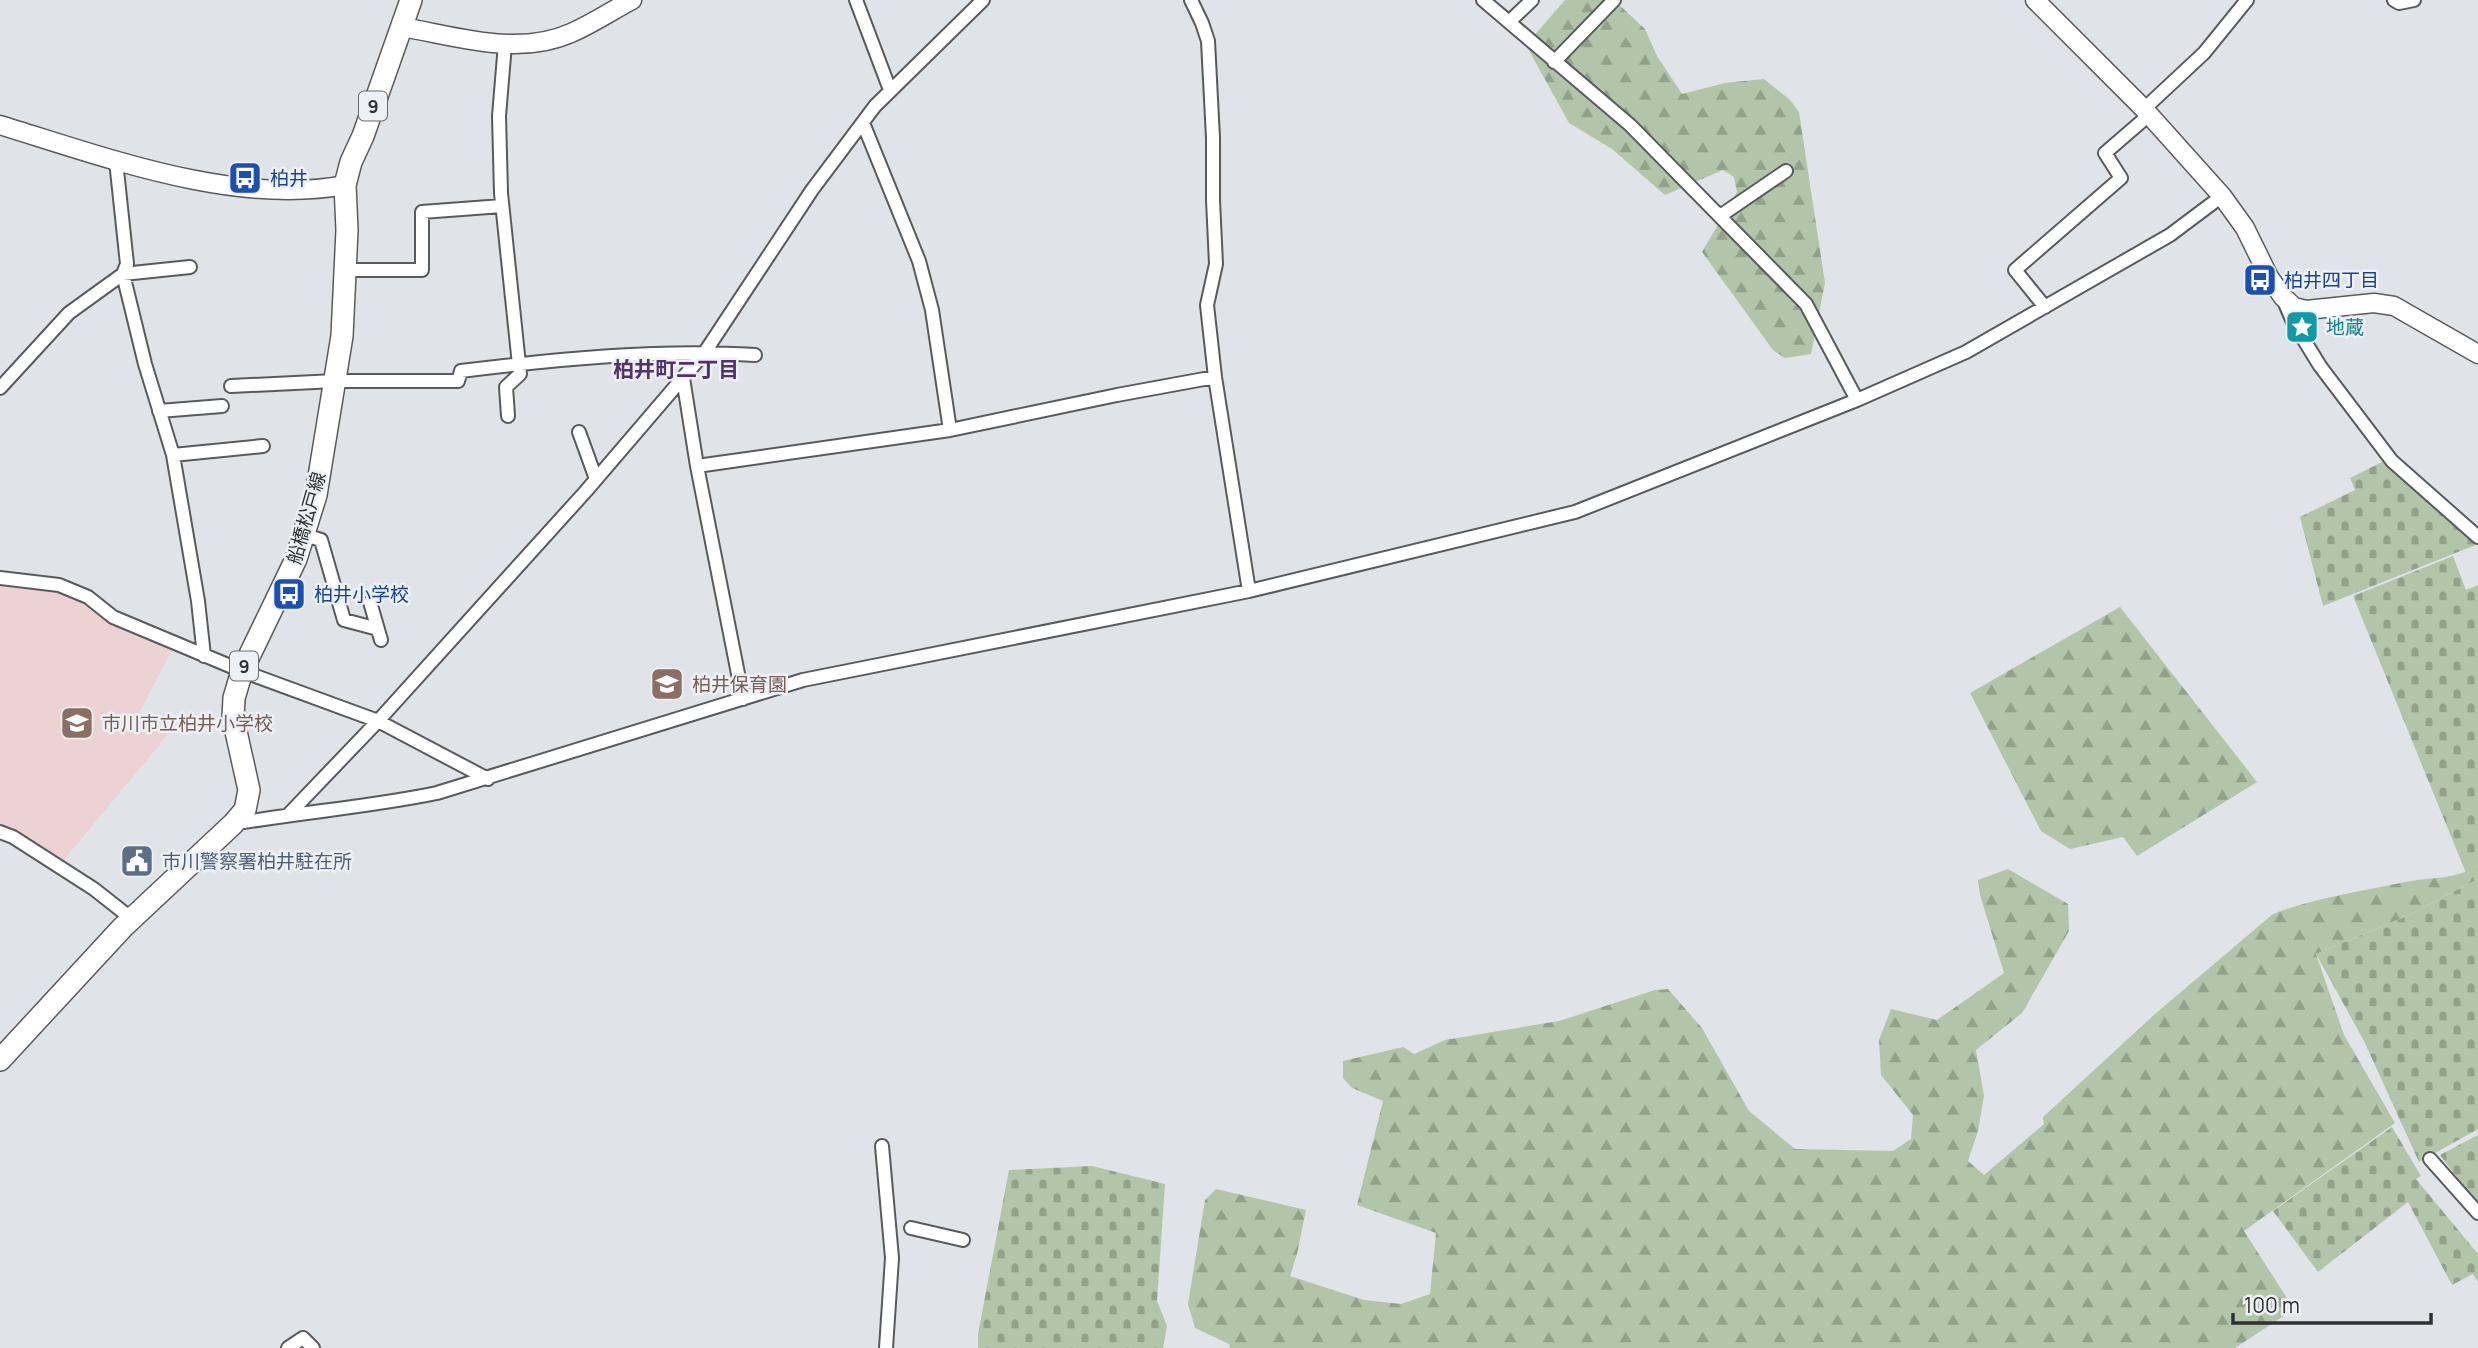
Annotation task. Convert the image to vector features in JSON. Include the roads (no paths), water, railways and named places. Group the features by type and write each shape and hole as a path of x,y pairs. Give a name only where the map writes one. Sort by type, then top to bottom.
{"main road":[{"name":"船橋松戸線","path":"0,1060 132,919 233,824 244,810 248,790 233,718 234,698 242,671 287,580 305,535 316,495 342,336 345,185 411,0"}],"street":[{"path":"402,27 505,44 529,45 571,33 632,0"},
{"path":"856,0 890,90"},
{"path":"289,814 378,721 596,479 683,378 705,352 812,190 863,123 890,90 983,0"},
{"path":"1191,0 1208,41 1216,264 1207,305 1215,377 1249,591"},
{"path":"1483,0 1630,125 1806,304 1857,400"},
{"path":"1510,21 1532,0"},
{"path":"1554,62 1614,0"},
{"path":"2035,0 2147,112 2222,196 2245,228 2269,277 2294,307 2306,310 2374,303 2394,306 2478,354"},
{"path":"2045,307 2015,270 2121,178 2105,153 2204,54 2247,0"},
{"path":"2393,0 2399,3 2414,0"},
{"path":"505,44 499,116 502,206 520,374 506,387 508,416"},
{"path":"863,123 919,261 932,310 950,430"},
{"path":"0,125 116,161 212,183 255,190 315,191 345,185"},
{"path":"116,161 127,264 123,274 145,364 173,455 205,656"},
{"path":"1720,216 1786,171"},
{"path":"233,824 289,814 396,802 488,779 803,680 1249,591 1575,512 1857,400 1965,352 2170,235 2222,196"},
{"path":"345,270 422,270 422,212 502,206"},
{"path":"0,388 69,313 123,274 190,267"},
{"path":"2283,297 2293,322 2320,366 2392,461 2478,537"},
{"path":"231,386 335,381 458,381 461,371 519,364 705,352 755,355"},
{"path":"697,466 950,430 1215,377"},
{"path":"683,378 697,466 743,699"},
{"path":"159,411 222,407"},
{"path":"579,432 596,479"},
{"path":"173,455 263,446"},
{"path":"305,535 321,540 344,620 379,634 370,602"},
{"path":"0,578 59,585 88,597 113,617 242,671 378,721 488,779"},
{"path":"0,832 13,837 94,888 132,919"},
{"path":"883,1146 892,1258 886,1348"},
{"path":"2430,1159 2478,1213"},
{"path":"911,1227 963,1240"},
{"path":"288,1348 303,1338 313,1348"}],"place":[{"name":"柏井","path":"245,178"},
{"name":"柏井四丁目","path":"2260,280"},
{"name":"地蔵","path":"2302,327"},
{"name":"柏井小学校","path":"289,594"},
{"name":"柏井保育園","path":"667,684"},
{"name":"市川市立柏井小学校","path":"77,723"},
{"name":"市川警察署柏井駐在所","path":"137,861"}],"district":[{"name":"柏井町二丁目","path":"676,369"}]}
